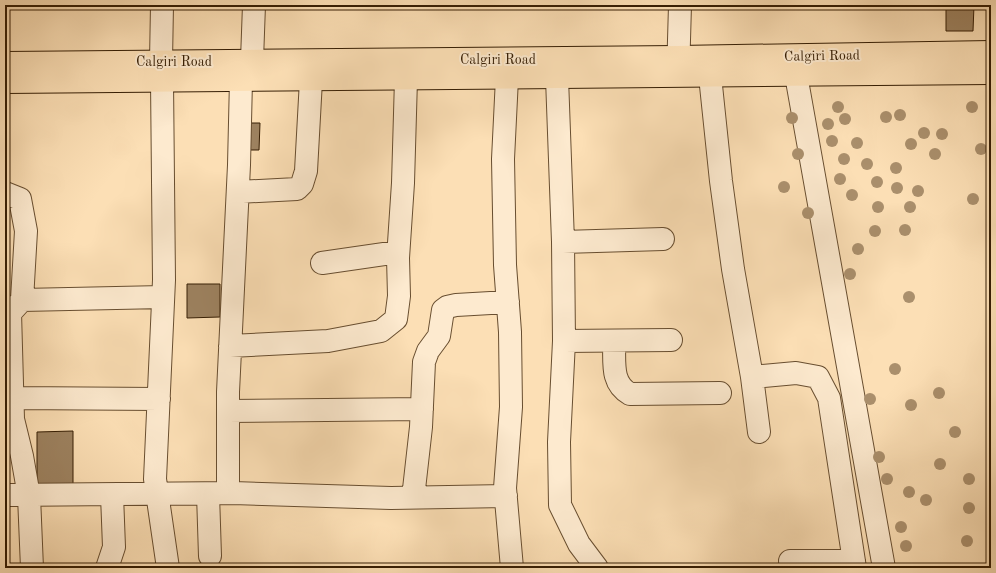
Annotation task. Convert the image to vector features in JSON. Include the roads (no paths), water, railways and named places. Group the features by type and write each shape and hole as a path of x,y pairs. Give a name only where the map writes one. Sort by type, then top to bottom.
{"main road":[{"name":"Calgiri Road","path":"5,63 162,71 241,80 557,78 678,67 991,52"},
{"name":"Calgiri Road","path":"5,82 162,71 252,60 678,67 710,76 991,73"}],"street":[{"path":"162,5 163,297 154,479 168,568"},
{"path":"252,60 254,5"},
{"path":"678,67 680,5"},
{"path":"710,76 721,182 733,269 752,377 759,432"},
{"path":"796,76 884,568"},
{"path":"507,78 504,159 505,265 508,302 511,407 506,496 512,568"},
{"path":"557,78 563,242 564,341 559,442 560,505 579,544 597,568"},
{"path":"230,346 328,341 381,331 396,319 400,296 398,252 403,183 406,79"},
{"path":"210,556 228,411 238,192 241,80"},
{"path":"238,192 297,189 302,184 306,171 311,80"},
{"path":"5,194 20,199 26,231 12,308 12,398 13,419 30,496 32,568"},
{"path":"563,242 663,239"},
{"path":"322,263 398,252"},
{"path":"12,308 163,297"},
{"path":"413,498 421,427 424,362 428,351 439,336 443,310 447,307 456,305 508,302"},
{"path":"564,341 671,340"},
{"path":"614,341 616,380 622,390 630,394 720,393"},
{"path":"752,377 796,373 818,377 828,398 855,565 790,561"},
{"path":"12,398 159,399"},
{"path":"228,411 422,408"},
{"path":"5,496 218,493 413,498 506,496"},
{"path":"107,568 114,547 112,495"}]}
